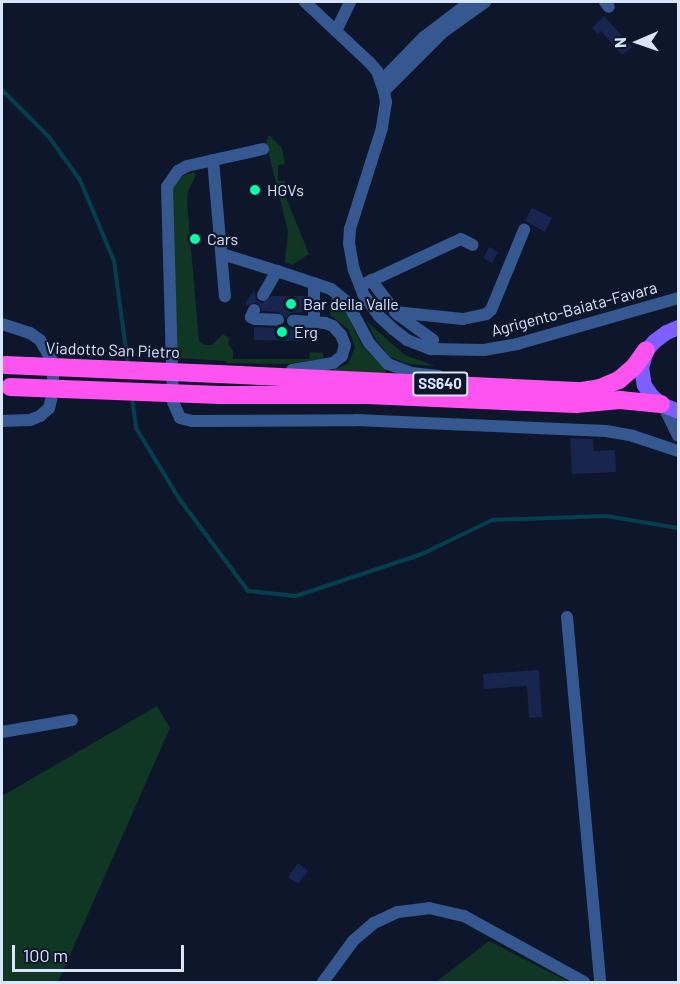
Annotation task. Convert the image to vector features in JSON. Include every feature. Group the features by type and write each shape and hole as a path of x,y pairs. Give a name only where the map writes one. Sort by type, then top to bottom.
{"highway":[{"name":"SS640","path":"218,374 582,391 600,388 619,380 635,366 646,350"},
{"name":"Viadotto San Pietro","path":"4,365 218,374"},
{"name":"SS640","path":"6,386 220,395 366,396 576,404 621,400 662,404"}],"main road":[{"path":"678,327 666,332 646,350 641,367 642,379 651,395 662,404 678,411"}],"street":[{"path":"305,2 370,63 383,86"},
{"path":"336,31 350,2"},
{"path":"383,86 424,37 470,2"},
{"path":"383,86 443,32 485,2"},
{"name":"Agrigento-Baiata-Favara","path":"383,86 386,102 382,128 349,236 352,263 365,283 367,301 385,323 407,340 431,349 484,350 517,344 678,298"},
{"path":"263,149 213,160 178,171 167,187 173,402 180,418 192,420 385,421 606,431 633,436 678,451"},
{"path":"213,160 225,296"},
{"path":"395,312 463,319 486,314 491,310 524,230"},
{"path":"431,349 433,340 395,312 365,283 461,239 474,245"},
{"path":"222,254 331,289 347,302 378,355 400,369 423,375 561,383 582,391"},
{"path":"263,294 277,271"},
{"path":"314,284 314,322"},
{"path":"254,310 251,317 255,319 278,320"},
{"path":"218,374 305,370 333,363 344,351 342,335 333,326 294,321"},
{"path":"2,324 30,333 40,340 51,359 54,387 49,408 40,416 30,420 2,421"},
{"path":"662,404 678,436"},
{"path":"567,617 600,982"},
{"path":"2,732 72,720"},
{"path":"323,982 353,941 374,923 398,912 429,908 464,916 584,982"}],"green space":[{"path":"269,135 282,148 285,164 278,165 278,181 285,181 285,195 309,254 292,265 285,262 288,231 266,143"},
{"path":"194,172 196,175 188,191 187,202 199,341 205,345 212,345 223,334 230,339 228,344 233,351 233,359 309,359 310,352 323,353 324,359 285,364 227,363 226,361 176,358 172,188 180,177"},
{"path":"331,296 343,306 362,346 386,370 385,376 328,372 348,364 355,347 348,329 330,315"},
{"path":"366,321 405,355 435,366 408,364 390,357 377,341"},
{"path":"157,706 170,728 58,982 2,982 2,796"},
{"path":"489,941 569,982 436,982"}],"building":[{"path":"604,16 632,47 622,55 601,31 598,34 592,28"},
{"path":"532,208 552,218 545,232 525,221"},
{"path":"489,247 498,252 492,263 483,258"},
{"path":"254,290 256,300 262,303 272,296 306,296 306,312 290,313 286,318 279,312 262,311 257,302 247,306 245,304"},
{"path":"285,324 289,328 300,330 300,341 254,340 254,327 278,328"},
{"path":"570,438 593,439 594,451 615,450 616,472 572,474"},
{"path":"539,670 542,717 529,718 527,686 484,689 483,674"},
{"path":"298,863 308,871 298,884 288,877"}],"waterway":[{"path":"2,90 49,137 80,180 114,261 128,364"},
{"path":"132,398 136,428 180,500 248,591 296,596 422,554 492,520 606,516 678,528"}],"place":[{"name":"HGVs","path":"255,190"},
{"name":"Cars","path":"195,239"},
{"name":"Bar della Valle","path":"291,304"},
{"name":"Erg","path":"282,332"}]}
